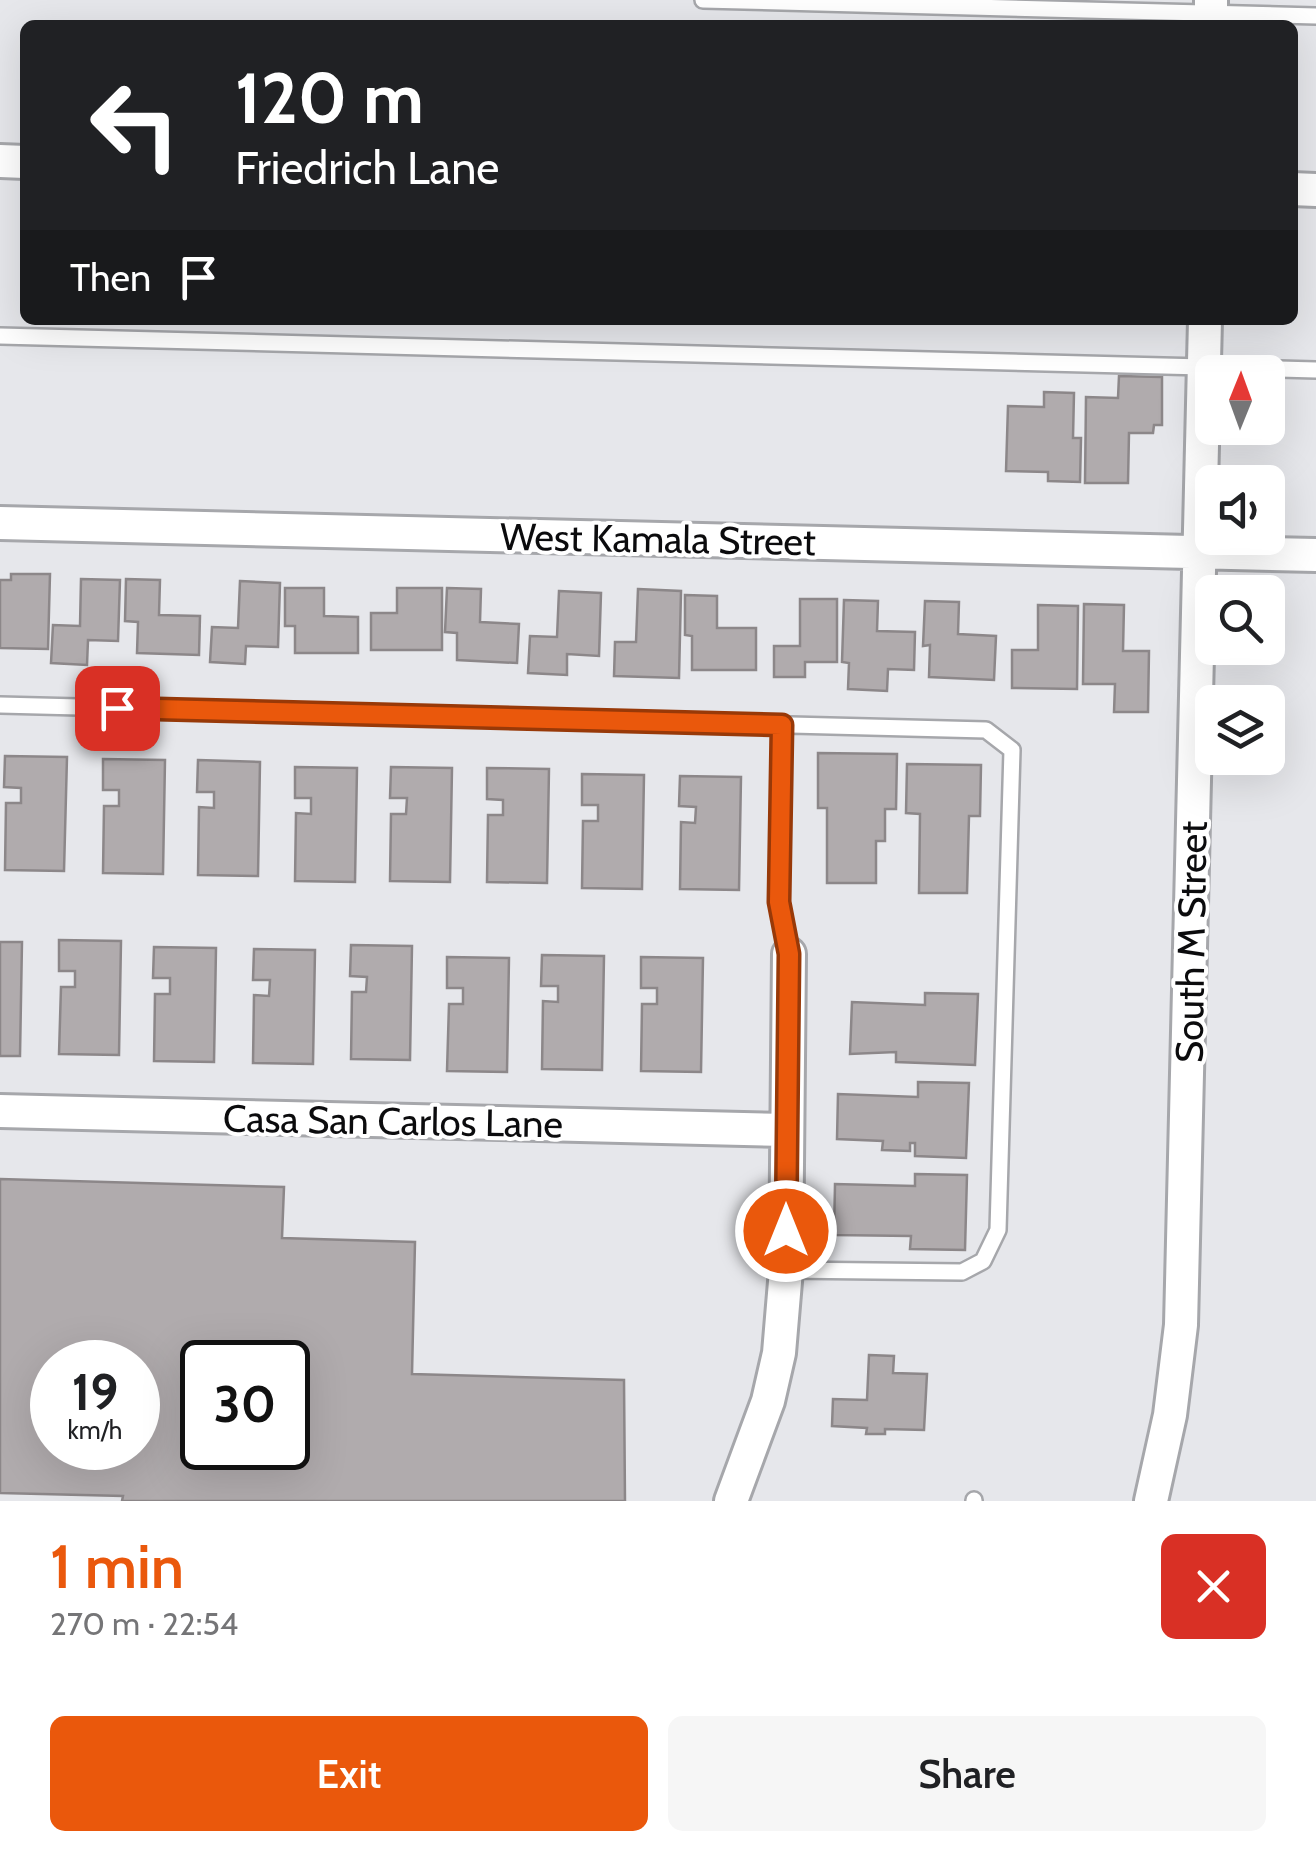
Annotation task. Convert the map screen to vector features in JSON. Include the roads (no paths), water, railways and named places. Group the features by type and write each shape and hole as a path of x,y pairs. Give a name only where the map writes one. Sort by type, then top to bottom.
{"street":[{"name":"South M Street","path":"1204,325 1204,355"},
{"name":"West Kamala Street","path":"0,524 1195,551"},
{"name":"West Kamala Street","path":"1285,554 1316,555"},
{"name":"South M Street","path":"1151,1501 1170,1415 1181,1325 1200,555"},
{"path":"731,1501 772,1385 786,1270 789,954"},
{"name":"Casa San Carlos Lane","path":"0,1111 786,1130"}],"lane":[{"path":"703,0 1316,16"},
{"path":"0,336 1195,367"},
{"path":"1285,369 1316,370"},
{"path":"0,705 986,730 1012,750 998,1230 983,1261 962,1272 786,1270"},
{"path":"782,725 779,902 789,954"}]}
